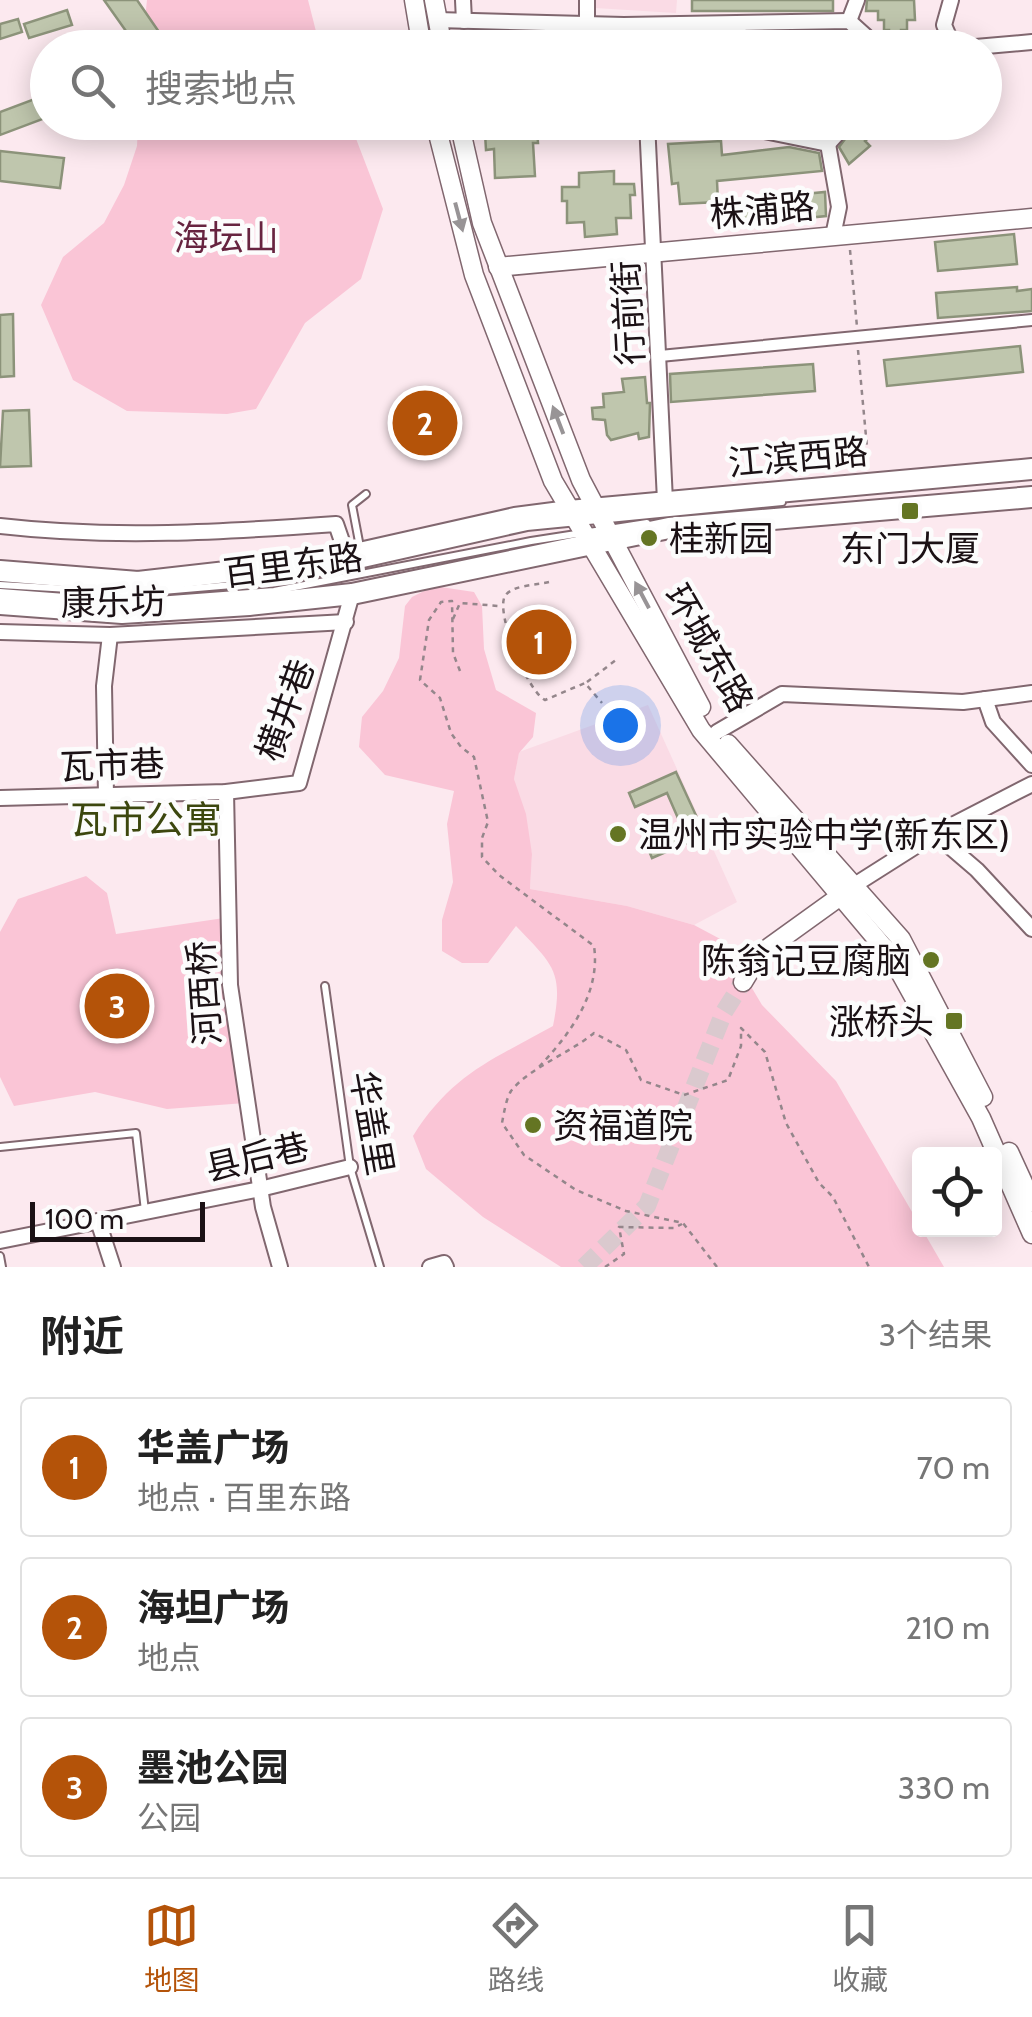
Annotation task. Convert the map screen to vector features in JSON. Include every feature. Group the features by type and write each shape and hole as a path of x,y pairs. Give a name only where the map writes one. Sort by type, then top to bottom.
{"main road":[{"path":"414,0 419,30"},
{"path":"434,0 438,30"},
{"name":"环城东路","path":"440,140 474,275 553,481 701,730 846,891 901,939 1032,1202"},
{"name":"环城东路","path":"464,140 482,223 581,480 708,720 846,891 891,956 981,1118 1032,1234"},
{"name":"株浦路","path":"498,266 1032,218"},
{"name":"江滨西路","path":"580,528 606,525 666,501 1032,469"},
{"name":"江滨西路","path":"580,528 669,528 1032,497"},
{"name":"百里东路","path":"0,571 138,582 354,555 515,518 580,528"},
{"name":"百里东路","path":"0,604 122,613 249,606 352,594 580,528"},
{"path":"743,982 760,954 846,891"}],"street":[{"path":"463,0 464,21"},
{"path":"586,0 587,24"},
{"path":"849,22 857,0"},
{"path":"946,30 951,0"},
{"path":"436,20 587,24 849,22 858,30"},
{"path":"738,24 738,30"},
{"path":"1002,45 1032,42"},
{"name":"行前街","path":"648,140 666,501"},
{"path":"813,140 828,144"},
{"path":"828,144 832,140"},
{"path":"828,144 839,206 833,236"},
{"path":"660,356 1032,320"},
{"path":"0,526 123,534 230,532 336,524 354,555"},
{"name":"横井巷","path":"226,792 298,782 352,594"},
{"name":"康乐坊","path":"0,632 110,635 346,622"},
{"path":"106,795 104,686 110,635"},
{"path":"717,732 782,694 964,702 1032,693"},
{"path":"985,699 993,722 1032,765"},
{"path":"846,891 935,834 1032,784"},
{"name":"瓦市巷","path":"0,798 226,792"},
{"name":"河西桥","path":"226,792 230,985 260,1189 280,1267"},
{"path":"935,834 977,870 1032,929"},
{"name":"县后巷","path":"0,1242 350,1167"},
{"path":"98,1222 113,1267"},
{"path":"430,1267 444,1263 446,1267"}],"lane":[{"path":"606,525 1032,478"},
{"path":"606,525 1032,488"},
{"path":"354,555 352,505 366,494"},
{"path":"0,588 139,594 268,582 526,528 580,528"},
{"path":"0,588 131,602 274,592 580,528"},
{"name":"华盖里","path":"325,986 350,1167 380,1267"},
{"path":"0,1146 136,1133 145,1212"},
{"path":"0,1256 2,1267"}],"path":[{"path":"549,582 511,590 502,606 519,662 536,696 546,700 586,683 616,660"},
{"path":"460,671 452,653 452,602 441,602 430,620 420,680 440,698 451,733 474,757 488,822 482,838 482,857 594,946 596,965 589,992 567,1037 510,1092 502,1123 524,1155 576,1190 626,1212 683,1223 716,1267"},
{"path":"452,620 460,602 502,606"},
{"path":"586,683 602,703"},
{"path":"533,1073 594,1034 626,1050 641,1080 684,1095 728,1080 742,1046 740,1028 765,1052 786,1123 819,1183 833,1198 869,1267"},
{"path":"605,1267 624,1254 620,1227 674,1228 683,1223"}],"shaded area":[{"path":"594,0 677,0 676,13 595,8"},
{"name":"温州市实验中学(新东区)","path":"648,705 737,902 694,925 627,906 530,889 532,854 514,779 519,752"}],"green space":[{"path":"147,0 308,0 316,30 144,30"},
{"name":"海坛山","path":"137,140 357,140 383,209 361,279 305,323 256,409 227,414 127,411 73,380 41,305 63,257 104,223 124,185"},
{"path":"434,586 474,592 482,606 484,649 496,690 536,713 533,737 519,753 514,779 526,814 532,854 530,889 627,906 694,925 724,941 762,1005 836,1081 912,1212 912,1237 927,1237 944,1267 561,1267 483,1217 426,1169 413,1136 428,1115 475,1070 553,1026 557,993 547,960 516,926 488,963 462,963 442,951 442,920 453,882 447,824 454,791 385,775 359,747 362,717 383,691 399,658 405,606 412,597"},
{"path":"86,876 107,893 116,934 224,918 245,1103 167,1109 95,1092 14,1106 0,1077 0,932 18,899"}],"building":[{"path":"104,0 137,0 158,30 125,30"},
{"path":"692,0 833,0 833,11 692,11"},
{"path":"867,0 914,0 915,20 907,20 907,30 884,30 884,20 878,20 878,11 866,11"},
{"path":"67,10 72,25 55,30 30,30 29,38 24,24"},
{"path":"18,19 22,32 0,39 0,24"},
{"path":"30,101 30,124 0,135 0,112"},
{"path":"485,140 538,140 533,143 535,176 495,178 494,149 486,150"},
{"path":"844,140 866,140 870,146 849,164 839,147"},
{"path":"721,141 722,155 789,147 819,153 822,171 717,181 718,202 680,204 678,183 672,184 668,144"},
{"path":"0,151 64,158 60,188 0,181"},
{"path":"614,171 614,184 634,184 635,195 630,195 631,218 616,218 617,234 585,237 584,222 567,223 567,201 562,201 562,187 579,187 579,173"},
{"path":"825,192 826,216 737,225 735,201"},
{"path":"1014,234 1017,264 938,271 935,242"},
{"path":"1017,287 1017,291 1032,289 1032,311 938,318 936,293"},
{"path":"13,314 14,376 0,377 0,315"},
{"path":"1020,346 1023,372 887,386 884,360"},
{"path":"813,364 815,391 671,402 670,374"},
{"path":"645,377 650,403 649,437 639,439 638,433 611,440 605,420 593,419 592,408 604,407 603,394 624,392 622,379"},
{"path":"29,410 31,466 0,467 3,411"},
{"path":"676,772 705,835 652,858 645,841 681,825 667,793 635,807 629,793"}],"tunnel":[{"path":"584,1267 647,1206 724,1012 743,982"}],"place":[{"name":"海坦广场","path":"425,423"},
{"name":"东门大厦","path":"910,511"},
{"name":"桂新园","path":"649,538"},
{"name":"华盖广场","path":"539,642"},
{"name":"温州市实验中学(新东区)","path":"618,834"},
{"name":"陈翁记豆腐脑","path":"931,960"},
{"name":"墨池公园","path":"117,1006"},
{"name":"涨桥头","path":"954,1021"},
{"name":"资福道院","path":"533,1125"}],"district":[{"name":"瓦市公寓","path":"146,819"}]}
